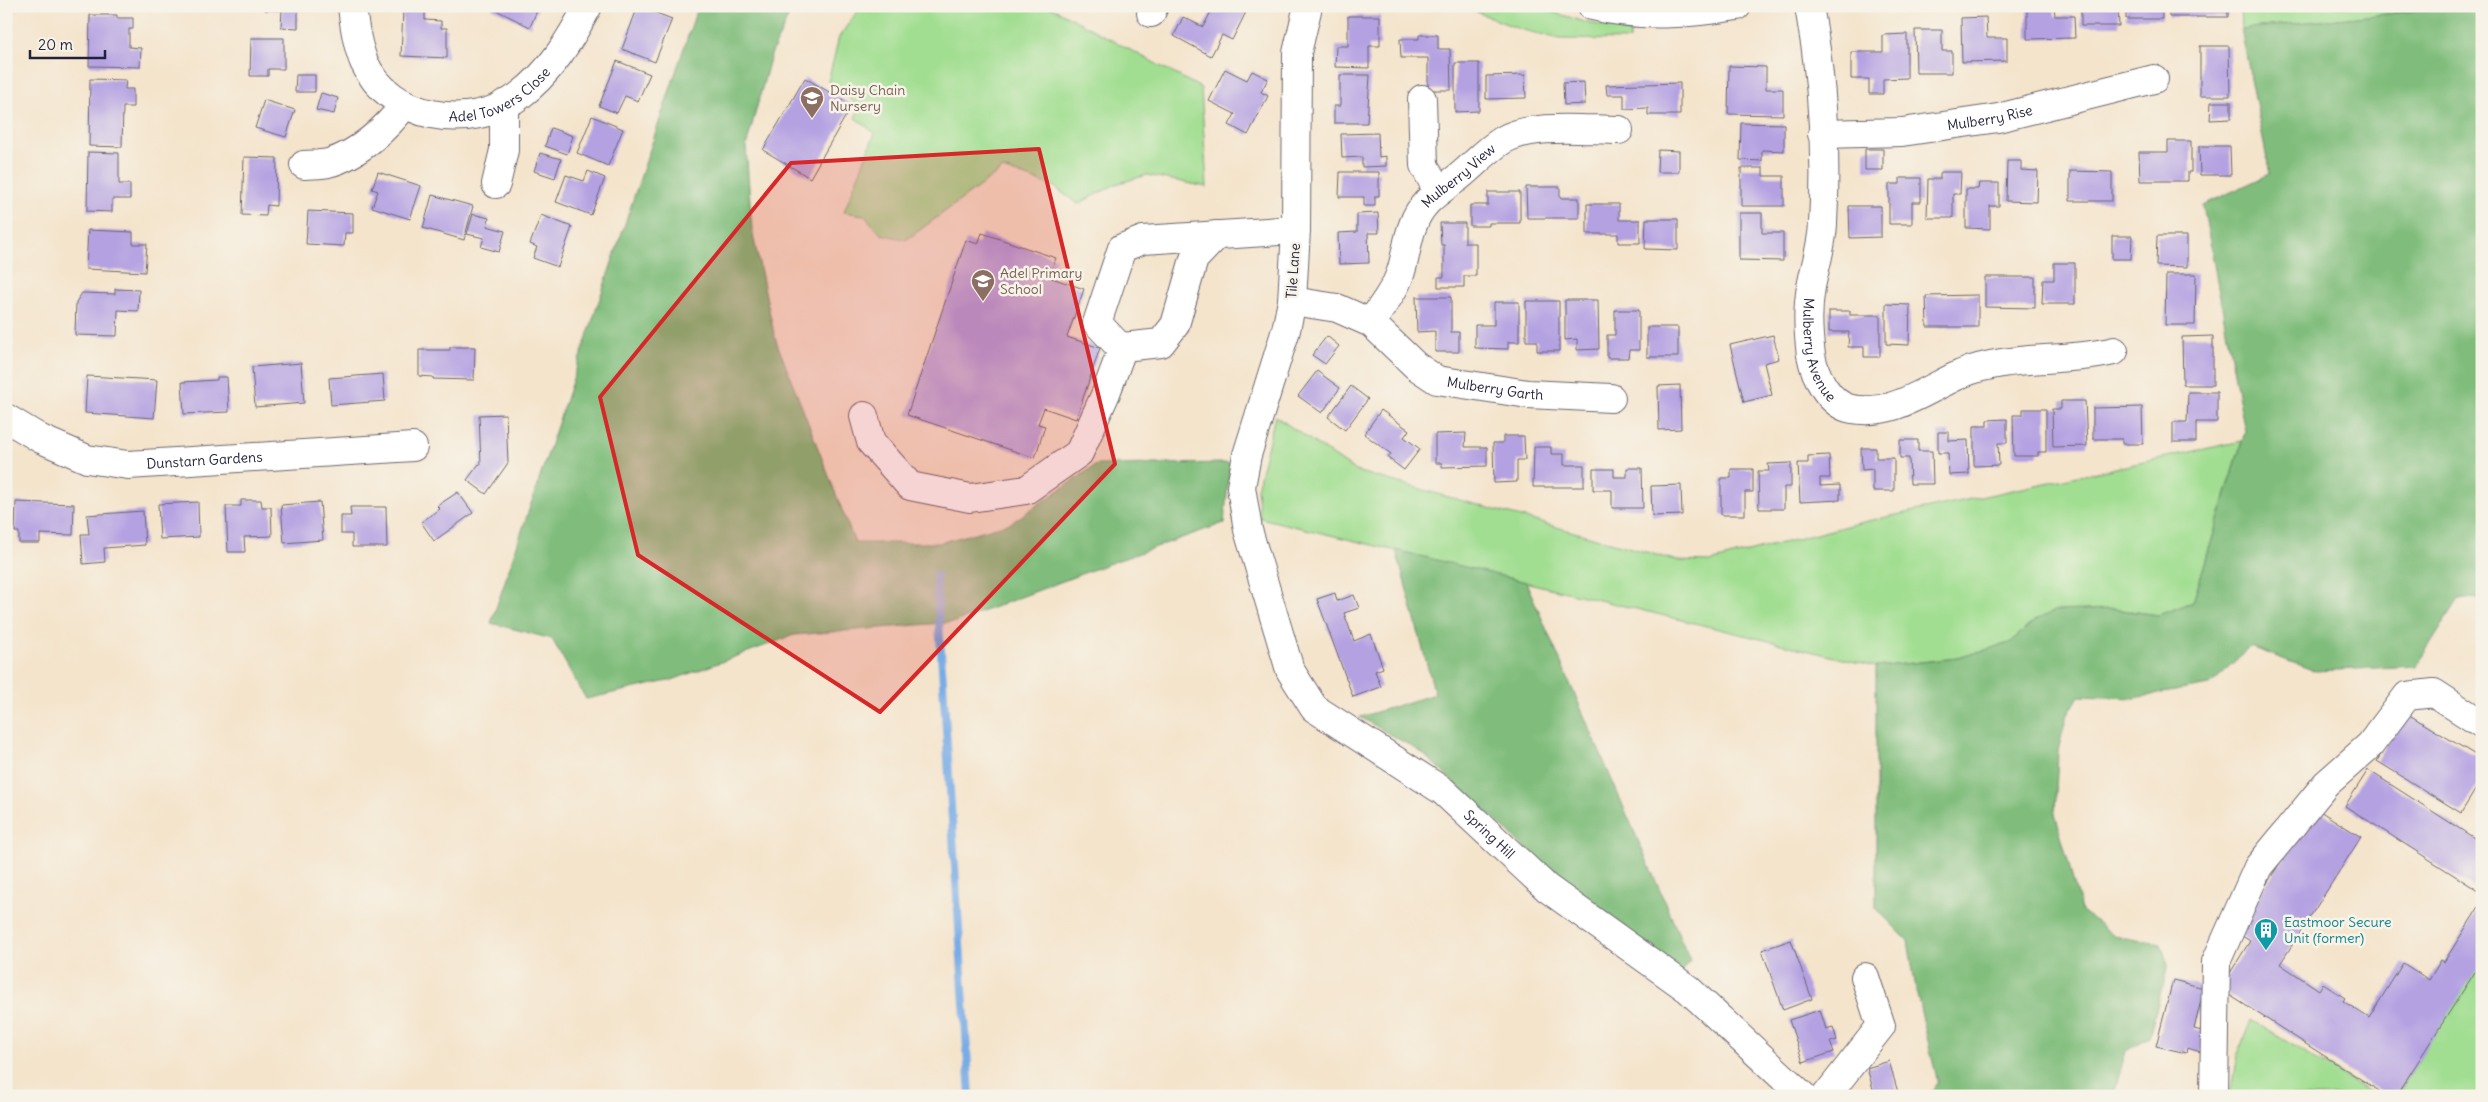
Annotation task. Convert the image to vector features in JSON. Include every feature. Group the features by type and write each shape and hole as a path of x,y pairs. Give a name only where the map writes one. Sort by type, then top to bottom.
{"street":[{"name":"Adel Towers Close","path":"352,6 356,38 365,63 382,88 405,104 428,115 457,117 486,112 517,98 540,78 569,42 588,6"},
{"name":"Tile Lane","path":"1248,530 1241,487 1247,456 1286,330 1292,301 1296,230 1297,53 1308,6"},
{"path":"1592,6 1636,14 1670,15 1737,6"},
{"name":"Mulberry Avenue","path":"1809,6 1817,49 1822,134 1823,225 1820,253 1810,289 1808,319 1811,356 1820,382 1835,401 1850,409 1872,411 1910,400 1961,374 1991,364 2071,358 2114,351"},
{"name":"Mulberry Rise","path":"1822,134 1902,132 1998,118 2154,78"},
{"path":"1422,99 1424,164 1438,190"},
{"path":"304,165 329,163 374,138 395,118 405,104"},
{"path":"496,184 504,150 504,104"},
{"name":"Mulberry View","path":"1371,322 1398,280 1413,225 1421,208 1438,190 1456,180 1498,144 1523,132 1541,130 1620,130"},
{"path":"1218,235 1194,259 1175,325 1161,343 1123,347 1116,343 1097,323 1122,248 1143,240 1218,235 1296,230"},
{"path":"1292,301 1337,308 1371,322"},
{"name":"Mulberry Garth","path":"1371,322 1416,366 1437,380 1528,394 1611,398"},
{"path":"864,416 871,442 910,486 970,498 1026,490 1079,452 1106,393 1123,347"},
{"name":"Dunstarn Gardens","path":"6,418 41,439 87,460 128,465 413,447"},
{"name":"Spring Hill","path":"1248,530 1290,670 1314,708 1443,791 1547,888 1688,989 1803,1096"},
{"path":"2214,1096 2216,962 2258,867 2326,784 2370,745 2407,696 2434,692 2482,724"},
{"path":"1826,1096 1881,1026 1865,977"}],"highlighted area":[{"path":"1039,149 1115,464 880,712 638,555 600,397 791,163"}],"green space":[{"path":"698,6 793,6 771,55 746,147 752,230 775,338 855,543 939,543 1011,523 1096,465 1230,463 1224,523 1105,565 955,622 794,635 672,680 586,699 552,639 491,623"},
{"path":"861,6 1049,6 1201,88 1207,187 1147,175 1116,184 1078,204 1053,186 1003,169 906,240 881,234 864,215 844,212 875,133 855,118 860,107 828,82 839,37"},
{"path":"1462,6 1534,6 1588,23 1630,30 1630,40 1560,39 1519,29"},
{"path":"2240,6 2464,6 2241,29"},
{"path":"2464,6 2482,6 2482,597 2458,600 2416,666 2315,671 2251,647 2210,685 2134,698 2079,696 2066,718 2058,751 2055,813 2081,910 2114,936 2161,944 2168,965 2149,1037 2126,1051 2113,1096 1929,1096 1938,1083 1917,995 1908,941 1876,908 1876,667 1957,658 2010,643 2034,621 2054,611 2113,609 2158,615 2193,602 2245,432 2203,205 2270,174 2241,29"},
{"path":"1275,416 1356,471 1678,561 1710,562 1854,524 2242,441 2193,602 2159,615 2113,609 2034,621 2010,643 1957,658 1876,667 1260,518 1257,489"},
{"path":"1396,550 1526,582 1690,960 1682,972 1534,856 1421,752 1360,717 1435,694"},
{"path":"2482,955 2482,1096 2397,1096"},
{"path":"2251,1020 2377,1096 2230,1096 2237,1056"}],"building":[{"path":"265,6 298,6 298,28 281,27 282,10 265,10"},
{"path":"493,6 539,6 530,27 492,8"},
{"path":"638,6 672,19 655,62 622,49"},
{"path":"1214,6 1249,6 1232,40 1222,35 1211,56 1174,36 1183,17 1203,27"},
{"path":"2027,6 2054,6 2055,16 2074,16 2075,38 2027,39"},
{"path":"2081,6 2118,6 2119,26 2081,26"},
{"path":"2126,6 2162,6 2162,19 2126,19"},
{"path":"2169,6 2228,6 2228,17 2169,17"},
{"path":"403,10 425,11 425,20 441,21 441,28 447,28 447,58 401,56"},
{"path":"90,15 117,15 117,18 133,18 133,29 129,29 129,47 141,48 140,67 89,66"},
{"path":"1348,16 1380,16 1380,46 1369,46 1369,68 1335,67 1336,46 1348,46"},
{"path":"1986,17 1987,38 2007,38 2007,61 1962,62 1961,18"},
{"path":"1915,30 1942,30 1942,51 1952,51 1952,73 1916,73"},
{"path":"1907,34 1907,78 1883,79 1883,94 1869,94 1869,79 1851,79 1851,52 1883,52 1883,35"},
{"path":"1419,35 1438,35 1438,49 1450,49 1451,90 1428,90 1428,58 1401,58 1400,39 1419,39"},
{"path":"251,38 284,38 284,69 268,69 268,76 250,76"},
{"path":"2200,46 2229,46 2230,96 2200,96"},
{"path":"617,61 650,74 638,101 625,96 617,113 599,106"},
{"path":"1455,63 1479,63 1479,111 1455,112"},
{"path":"1729,66 1766,67 1766,89 1783,89 1783,115 1728,114"},
{"path":"1225,69 1247,80 1252,71 1268,79 1261,92 1268,96 1248,135 1229,125 1235,114 1209,101"},
{"path":"296,75 315,75 315,92 295,92"},
{"path":"1340,75 1370,75 1367,123 1334,123 1334,106 1340,106"},
{"path":"1525,75 1526,98 1486,99 1486,76"},
{"name":"Daisy Chain Nursery","path":"805,78 852,105 810,178 763,150"},
{"path":"90,79 126,80 125,89 133,89 133,107 123,107 122,147 89,146"},
{"path":"1584,82 1585,104 1564,105 1563,83"},
{"path":"1680,83 1680,115 1648,115 1648,108 1624,109 1624,95 1607,95 1606,85"},
{"path":"321,93 338,98 334,114 316,110"},
{"path":"264,100 295,110 286,137 255,128"},
{"path":"2211,102 2231,102 2231,119 2210,120"},
{"path":"592,116 623,129 608,166 577,153"},
{"path":"1741,123 1784,124 1784,151 1762,150 1762,161 1740,160"},
{"path":"551,128 573,136 567,154 545,146"},
{"path":"1378,133 1379,157 1386,156 1386,166 1362,167 1362,157 1342,158 1341,134"},
{"path":"2168,141 2191,141 2191,172 2188,172 2188,181 2140,181 2139,152 2168,152"},
{"path":"2199,146 2230,146 2231,175 2200,175"},
{"path":"1865,149 1883,149 1883,170 1865,170"},
{"path":"1658,150 1679,151 1679,172 1657,172"},
{"path":"88,152 119,153 119,184 130,184 130,199 112,199 112,212 87,211"},
{"path":"540,153 561,159 555,178 534,171"},
{"path":"244,157 277,158 276,206 267,205 266,216 242,215"},
{"path":"2007,161 2021,161 2021,170 2038,171 2037,202 2006,201"},
{"path":"1741,168 1763,168 1763,176 1784,176 1784,206 1741,206"},
{"path":"588,171 605,178 591,215 556,202 566,175 584,181"},
{"path":"2070,171 2112,172 2112,201 2070,201"},
{"path":"378,172 421,186 410,219 372,207 378,191 372,189"},
{"path":"1340,172 1379,172 1379,196 1375,196 1375,206 1364,206 1364,197 1339,197"},
{"path":"1940,172 1961,172 1960,194 1953,194 1953,218 1927,218 1928,179 1940,179"},
{"path":"1900,178 1921,178 1921,202 1912,202 1912,224 1889,224 1889,184 1900,184"},
{"path":"1979,183 1999,183 1999,206 1990,206 1990,229 1966,228 1966,189 1978,189"},
{"path":"1526,187 1560,187 1560,198 1579,198 1579,218 1527,218"},
{"path":"1488,192 1520,192 1520,223 1489,223 1489,226 1470,226 1470,205 1488,205"},
{"path":"432,195 473,206 464,240 423,228"},
{"path":"1587,204 1619,204 1619,220 1640,220 1640,243 1618,243 1618,234 1587,234"},
{"path":"1849,206 1881,206 1881,237 1850,238"},
{"path":"308,211 353,213 353,233 345,233 344,246 306,244"},
{"path":"1378,213 1379,233 1368,233 1369,263 1339,264 1338,233 1357,232 1357,214"},
{"path":"1739,213 1762,213 1762,233 1783,233 1783,261 1739,260"},
{"path":"473,214 489,218 487,226 505,231 499,252 481,247 484,238 467,234"},
{"path":"541,215 572,227 558,267 533,258 537,247 530,244"},
{"path":"1646,219 1678,219 1678,250 1645,249"},
{"path":"1440,223 1465,223 1465,243 1476,243 1476,276 1464,276 1464,287 1438,287 1438,277 1444,277 1444,245 1441,245"},
{"path":"88,230 133,232 133,244 147,244 145,272 86,269"},
{"path":"982,233 1056,258 1049,277 1084,289 1067,337 1100,348 1076,419 1044,408 1038,424 1045,426 1035,458 907,415 966,240 978,244"},
{"path":"2112,236 2132,236 2131,259 2112,259"},
{"path":"2157,236 2187,236 2187,267 2156,266"},
{"path":"2054,263 2075,263 2075,304 2042,304 2043,280 2054,280"},
{"path":"2166,274 2196,274 2195,325 2165,325"},
{"path":"1985,277 2035,277 2035,308 1985,307"},
{"path":"115,289 139,290 138,311 118,310 117,336 75,335 76,302 82,293 115,294"},
{"path":"1978,295 1978,327 1927,327 1926,296"},
{"path":"1416,297 1451,297 1451,332 1459,332 1459,352 1435,352 1435,331 1417,332"},
{"path":"1565,300 1598,300 1599,349 1577,350 1577,339 1565,340"},
{"path":"1526,301 1559,301 1559,351 1537,351 1537,341 1526,341"},
{"path":"1494,302 1519,302 1519,342 1508,342 1508,349 1475,348 1475,325 1494,325"},
{"path":"1886,304 1910,305 1909,345 1886,344"},
{"path":"1615,310 1639,310 1639,350 1629,350 1628,358 1607,358 1607,335 1615,335"},
{"path":"1829,311 1850,311 1850,315 1880,315 1880,357 1864,357 1864,347 1848,347 1849,332 1829,332"},
{"path":"1647,327 1678,327 1678,357 1647,357"},
{"path":"1773,335 1779,359 1764,363 1772,395 1744,402 1730,345"},
{"path":"1327,336 1339,346 1325,364 1312,355"},
{"path":"2213,336 2213,385 2183,385 2182,337"},
{"path":"450,347 475,347 474,380 433,379 433,377 419,376 419,350 450,350"},
{"path":"301,363 304,403 255,407 252,367"},
{"path":"1317,371 1340,388 1322,413 1298,396"},
{"path":"383,374 385,401 331,405 329,378"},
{"path":"87,376 157,380 154,418 85,413"},
{"path":"217,377 227,377 229,412 184,414 182,382 217,380"},
{"path":"1680,385 1681,429 1659,430 1658,386"},
{"path":"1351,386 1368,399 1345,430 1328,417"},
{"path":"2188,392 2217,392 2217,422 2196,422 2196,442 2173,442 2173,422 2187,422"},
{"path":"2061,401 2085,401 2087,446 2053,447 2052,409 2061,409"},
{"path":"2142,407 2143,444 2122,444 2122,439 2093,439 2093,408"},
{"path":"2023,409 2046,409 2046,452 2038,452 2038,456 2014,456 2013,415 2023,415"},
{"path":"1381,410 1409,430 1404,437 1420,449 1404,470 1388,458 1391,454 1364,434"},
{"path":"506,414 508,463 486,494 467,480 479,464 481,465 479,415"},
{"path":"2007,419 2007,443 1998,443 1999,465 1974,466 1974,426 1987,426 1987,420"},
{"path":"1938,432 1949,432 1949,441 1968,440 1969,474 1949,475 1948,453 1938,453"},
{"path":"1466,433 1465,447 1487,447 1487,466 1442,467 1442,463 1435,463 1435,434"},
{"path":"1503,436 1524,436 1525,460 1517,460 1517,482 1494,483 1493,443 1503,443"},
{"path":"1900,440 1918,440 1918,451 1932,451 1933,484 1910,484 1909,458 1900,458"},
{"path":"1534,447 1551,447 1551,454 1564,454 1564,465 1584,465 1584,487 1533,487"},
{"path":"1861,448 1876,448 1876,458 1894,458 1894,491 1873,491 1873,469 1862,470"},
{"path":"1829,455 1830,478 1820,478 1820,486 1840,485 1840,500 1800,502 1798,463 1808,463 1808,456"},
{"path":"1791,463 1791,487 1784,487 1784,509 1759,509 1758,471 1769,471 1768,464"},
{"path":"1627,468 1642,468 1643,508 1612,508 1612,490 1593,490 1593,469 1614,469 1614,477 1627,477"},
{"path":"1731,469 1753,469 1753,492 1745,492 1745,515 1721,515 1721,478 1731,478"},
{"path":"1681,485 1682,515 1652,516 1651,486"},
{"path":"458,492 473,513 434,541 421,522 440,509 437,506"},
{"path":"241,500 261,500 262,507 271,507 272,536 244,537 245,552 228,552 226,506 241,506"},
{"path":"16,502 74,504 73,535 40,534 40,543 19,543 19,532 15,532"},
{"path":"198,502 199,537 160,539 158,504"},
{"path":"320,502 323,540 284,543 281,505"},
{"path":"350,507 386,507 387,547 352,547 352,534 341,534 341,516 351,516"},
{"path":"143,511 145,545 104,548 105,562 83,564 81,534 89,534 87,515"},
{"path":"1335,593 1337,601 1354,595 1359,608 1344,613 1354,641 1371,634 1383,668 1375,671 1381,687 1353,697 1317,599"},
{"path":"2406,713 2482,759 2482,779 2461,813 2377,761"},
{"path":"2368,770 2482,843 2482,893 2345,806"},
{"name":"Eastmoor Secure Unit (former)","path":"2315,808 2361,837 2280,964 2319,990 2323,984 2345,998 2343,1001 2369,1018 2403,963 2429,980 2441,960 2444,962 2482,902 2482,961 2396,1096 2387,1096 2220,989 2250,941 2236,932"},
{"path":"1791,940 1812,999 1783,1010 1762,950"},
{"path":"2173,980 2204,988 2194,1029 2206,1032 2201,1052 2187,1048 2186,1053 2156,1046"},
{"path":"1820,1010 1826,1029 1833,1027 1837,1040 1830,1042 1834,1052 1803,1062 1789,1020"},
{"path":"1889,1061 1899,1096 1875,1096 1867,1068"}],"waterway":[{"path":"936,576 970,1096"}],"place":[{"name":"Daisy Chain Nursery","path":"812,119"},
{"name":"Adel Primary School","path":"983,302"},
{"name":"Eastmoor Secure Unit (former)","path":"2266,951"}]}
